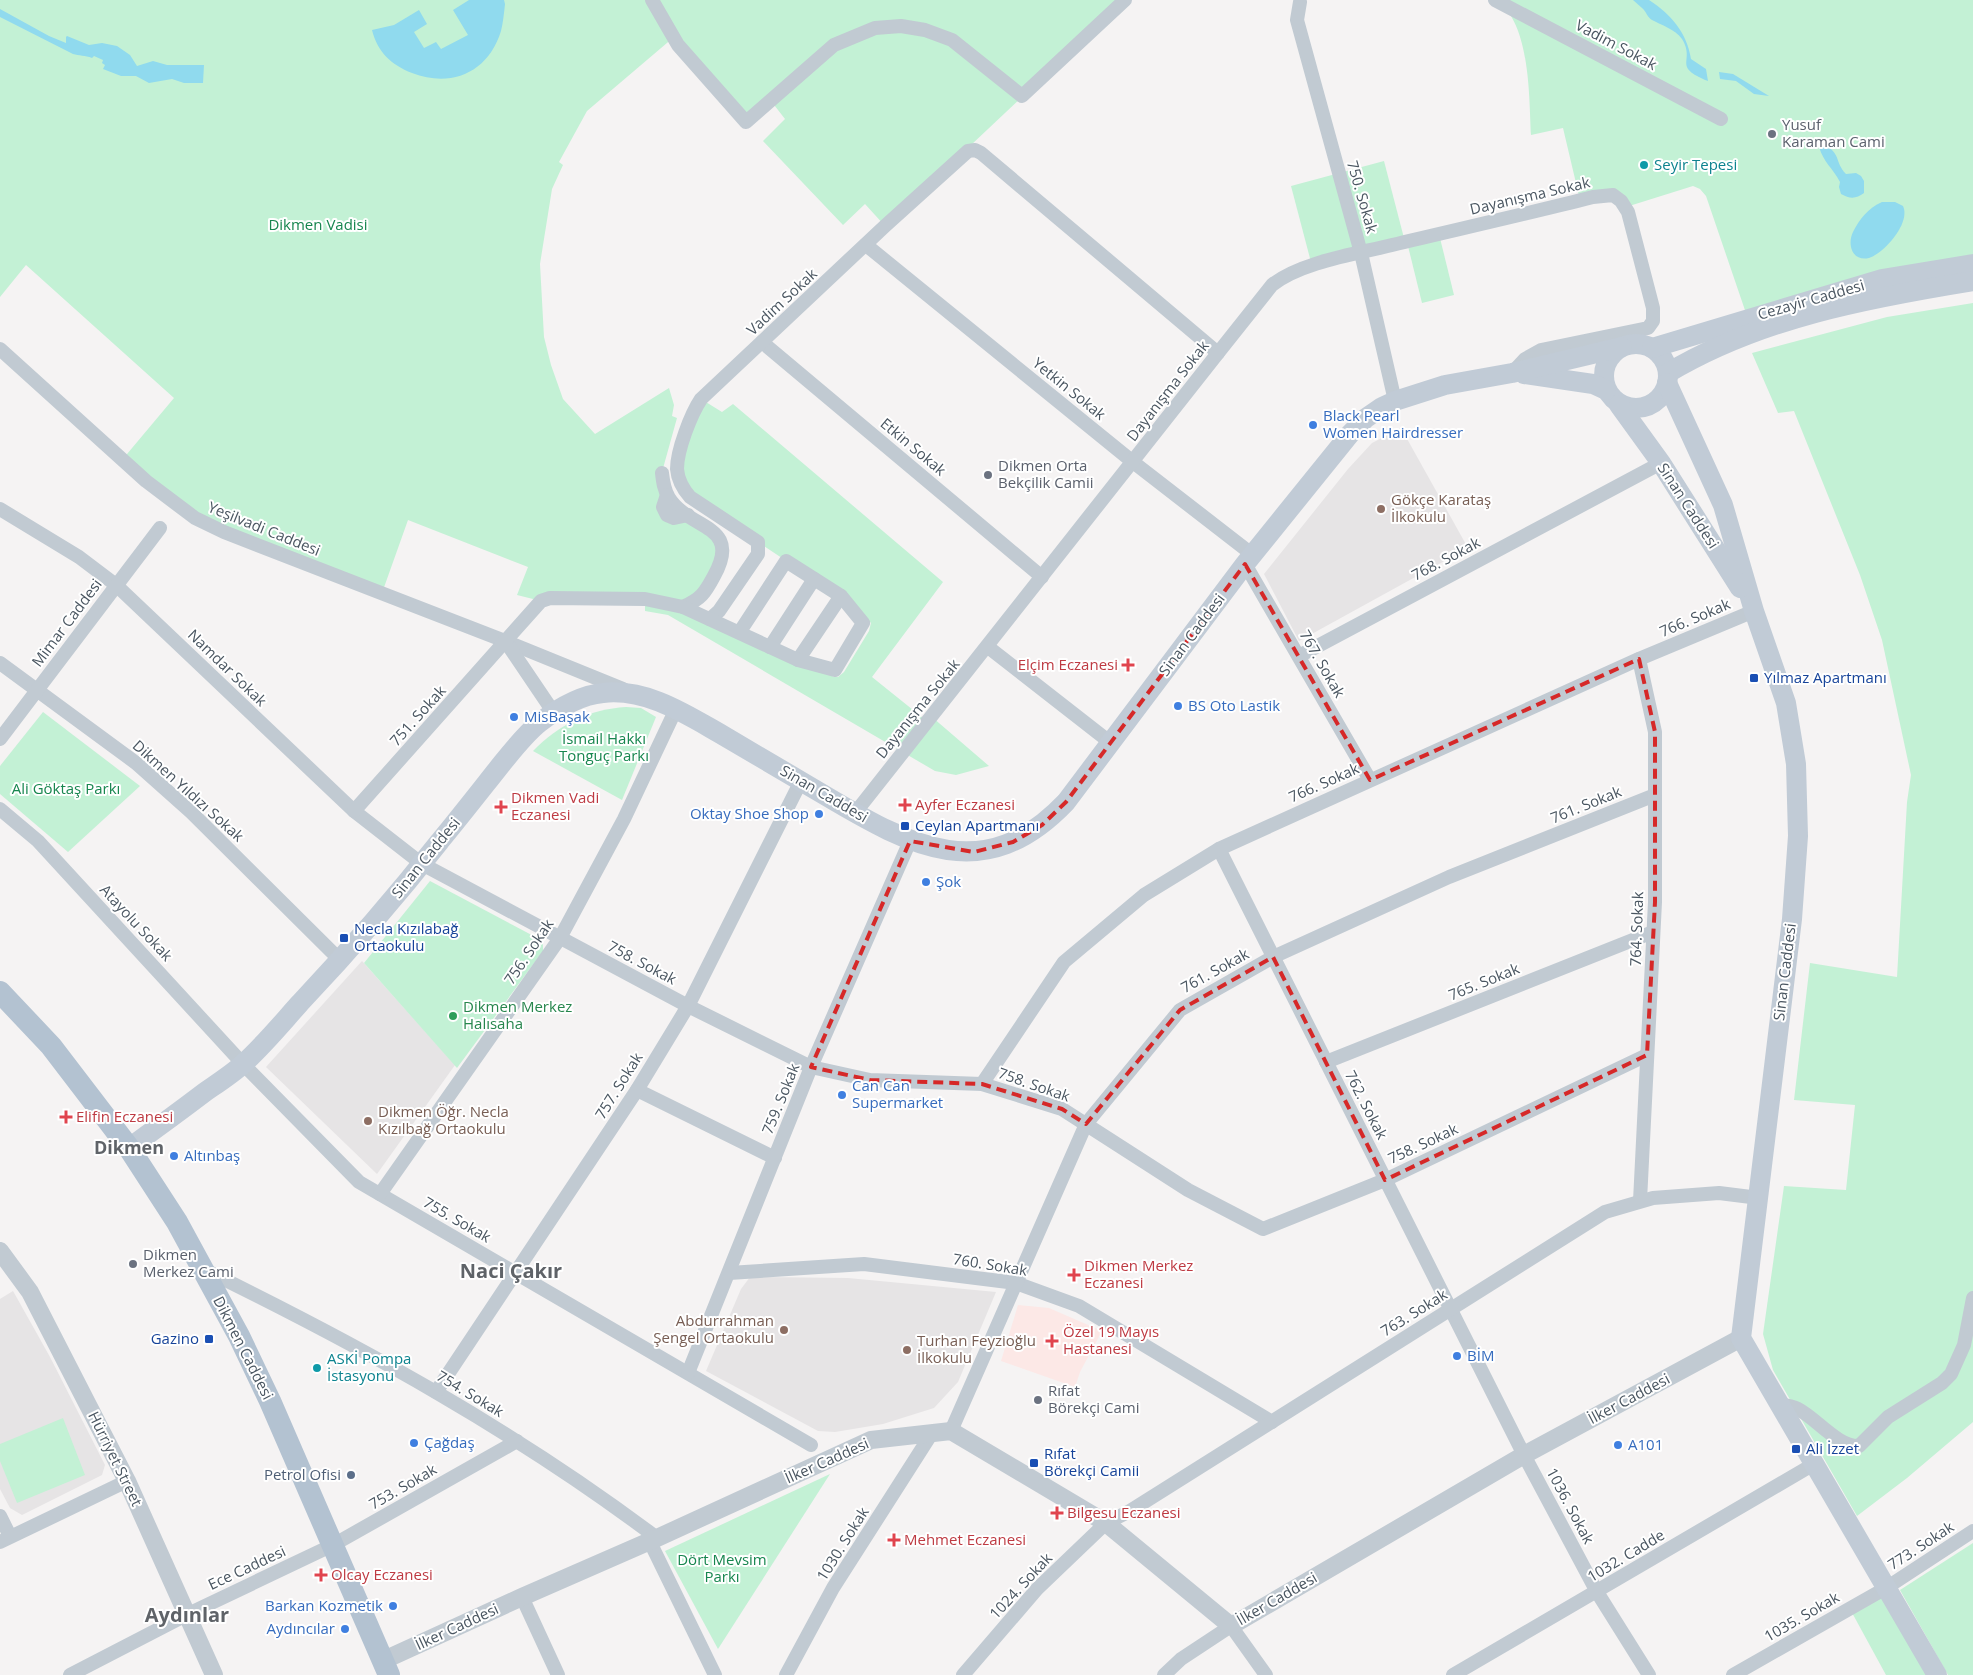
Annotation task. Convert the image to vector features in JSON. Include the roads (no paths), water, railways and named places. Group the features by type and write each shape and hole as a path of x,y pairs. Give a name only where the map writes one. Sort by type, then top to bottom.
{"main road":[{"name":"Cezayir Caddesi","path":"1668,378 1699,354 1756,323 1882,279 1973,264"},
{"name":"Cezayir Caddesi","path":"1652,348 1756,323 1884,296 1973,282"},
{"path":"1642,344 1652,348 1662,359 1668,378 1661,396 1649,406 1639,409 1619,405 1606,390 1603,380 1606,365 1614,352 1622,347 1642,344"},
{"name":"Sinan Caddesi","path":"129,1148 243,1064 340,960 422,864 510,754 539,724 554,713 585,696 631,692 676,709 856,813 910,841 932,848 974,852 1000,846 1028,835 1048,820 1066,802 1249,560 1350,434 1366,418 1395,401 1445,385 1512,373 1622,347"},
{"name":"Sinan Caddesi","path":"1512,373 1593,384 1606,390"},
{"name":"Sinan Caddesi","path":"1668,378 1723,505 1754,610 1786,703 1796,764 1798,836 1792,919 1742,1338"},
{"name":"Sinan Caddesi","path":"1619,405 1661,463 1754,610"},
{"name":"Dikmen Caddesi","path":"0,992 51,1046 129,1148 176,1222 239,1336 270,1401 386,1668"},
{"path":"1742,1338 1778,1404 1937,1675"}],"street":[{"path":"652,0 678,45 746,122 834,45 875,28 901,26 925,30 952,40 1022,96 1125,0"},
{"name":"Vadim Sokak","path":"1495,0 1721,119"},
{"name":"750. Sokak","path":"1300,2 1297,20 1360,253 1395,401"},
{"name":"Vadim Sokak","path":"710,619 719,612 758,554 758,542 690,497 682,488 677,469 681,448 696,407 762,342 968,151 975,150 981,153 1218,353"},
{"name":"Dayanışma Sokak","path":"856,813 1272,285 1282,277 1296,270 1360,253 1593,197 1613,195 1621,201 1628,212 1653,308 1653,321 1648,328 1540,350 1525,359 1512,373"},
{"name":"Yetkin Sokak","path":"866,245 1133,462 1249,560"},
{"name":"Etkin Sokak","path":"762,342 1042,578"},
{"name":"Yeşilvadi Caddesi","path":"0,349 146,481 195,518 224,532 631,692"},
{"name":"768. Sokak","path":"1299,656 1661,463"},
{"path":"662,472 667,495 663,507 667,515 674,518 688,515 717,535 723,546 718,569 704,594 682,607"},
{"name":"Namdar Sokak","path":"0,509 79,557 116,585 354,811 422,864"},
{"name":"Mimar Caddesi","path":"0,739 160,528"},
{"name":"767. Sokak","path":"1249,560 1299,656 1370,780"},
{"path":"739,633 786,561 841,596 798,660"},
{"path":"770,647 814,579"},
{"name":"751. Sokak","path":"354,811 541,601 550,598 645,600 682,607 798,660 835,670 863,623 841,596"},
{"name":"766. Sokak","path":"982,1084 1064,962 1144,895 1219,849 1754,610"},
{"path":"505,641 554,713"},
{"path":"988,647 1111,743"},
{"name":"764. Sokak","path":"1639,660 1655,732 1654,932 1640,1201"},
{"name":"Dikmen Yıldızı Sokak","path":"0,663 136,763 191,812 340,960"},
{"name":"756. Sokak","path":"380,1194 560,938 624,818 676,709"},
{"name":"757. Sokak","path":"436,1392 637,1090 688,1006 801,781"},
{"name":"761. Sokak","path":"951,1431 1086,1124 1180,1010 1273,957 1449,877 1655,795"},
{"name":"Atayolu Sokak","path":"0,809 38,841 243,1064"},
{"name":"759. Sokak","path":"688,1373 811,1068 910,841"},
{"name":"762. Sokak","path":"1219,849 1524,1455"},
{"name":"758. Sokak","path":"422,864 688,1006 811,1068 870,1080 982,1084 1062,1109 1188,1190 1263,1229 1385,1180 1648,1055"},
{"name":"765. Sokak","path":"1326,1062 1654,932"},
{"name":"755. Sokak","path":"243,1064 359,1182 811,1445"},
{"path":"637,1090 775,1158"},
{"name":"763. Sokak","path":"1106,1523 1130,1511 1605,1212 1653,1198 1719,1193 1759,1198"},
{"name":"Hürriyet Street","path":"0,1251 30,1292 128,1481 214,1675"},
{"name":"760. Sokak","path":"729,1273 864,1264 1016,1282 1079,1306 1272,1422"},
{"name":"754. Sokak","path":"202,1268 301,1317 436,1392 602,1497 653,1540"},
{"path":"1778,1404 1798,1409 1821,1424 1843,1442 1851,1446 1859,1446 1888,1417 1942,1383 1951,1374 1964,1345 1973,1298"},
{"name":"İlker Caddesi","path":"386,1668 522,1597 653,1540 871,1440 951,1431 1106,1523 1230,1626 1524,1455 1742,1338"},
{"name":"1030. Sokak","path":"786,1675 833,1588 932,1433"},
{"name":"753. Sokak","path":"333,1545 516,1441"},
{"name":"1036. Sokak","path":"1524,1455 1597,1592 1649,1675"},
{"name":"1032. Cadde","path":"1453,1675 1814,1464"},
{"path":"0,1516 5,1539 128,1481"},
{"name":"1024. Sokak","path":"963,1675 1037,1589 1106,1523"},
{"name":"773. Sokak","path":"1886,1588 1973,1531"},
{"path":"653,1540 715,1675"},
{"name":"Ece Caddesi","path":"70,1675 186,1615 333,1545"},
{"name":"1035. Sokak","path":"1733,1675 1886,1588"},
{"path":"522,1597 558,1675"},
{"path":"1164,1675 1181,1659 1230,1626 1266,1675"}],"water":[{"path":"469,0 504,0 505,4 501,31 495,45 477,67 466,73 441,79 426,77 404,70 381,51 374,38 372,30 394,25 419,10 427,24 414,32 424,48 436,42 441,49 468,35 453,10"},
{"path":"1633,0 1649,0 1671,18 1686,41 1691,59 1706,69 1708,81 1697,76 1687,67 1686,47 1682,39 1672,30 1650,19"},
{"path":"0,9 49,36 66,43 67,36 89,45 102,43 117,46 130,55 137,66 153,61 167,65 204,65 203,83 184,83 172,79 149,83 136,76 121,76 103,69 105,65 102,63 103,60 94,56 92,58 73,54 0,17"},
{"path":"1719,72 1733,74 1769,96 1754,94 1736,81 1720,79"},
{"path":"1824,144 1836,155 1846,174 1856,173 1861,176 1864,181 1864,193 1853,198 1841,194 1840,182 1823,157 1819,147"},
{"path":"1882,202 1895,202 1903,206 1903,221 1895,237 1882,250 1869,258 1863,259 1852,251 1851,237 1858,223 1865,215"}],"place":[{"name":"Yusuf Karaman Cami","path":"1772,134"},
{"name":"Seyir Tepesi","path":"1644,165"},
{"name":"Black Pearl Women Hairdresser","path":"1313,425"},
{"name":"Dikmen Orta Bekçilik Camii","path":"988,475"},
{"name":"Gökçe Karataş İlkokulu","path":"1381,509"},
{"name":"Elçim Eczanesi","path":"1128,665"},
{"name":"Yılmaz Apartmanı","path":"1754,678"},
{"name":"BS Oto Lastik","path":"1178,706"},
{"name":"MisBaşak","path":"514,717"},
{"name":"Ayfer Eczanesi","path":"905,805"},
{"name":"Dikmen Vadi Eczanesi","path":"501,807"},
{"name":"Oktay Shoe Shop","path":"819,814"},
{"name":"Ceylan Apartmanı","path":"905,826"},
{"name":"Şok","path":"926,882"},
{"name":"Necla Kızılabağ Ortaokulu","path":"344,938"},
{"name":"Dikmen Merkez Halısaha","path":"453,1016"},
{"name":"Can Can Supermarket","path":"842,1095"},
{"name":"Elifin Eczanesi","path":"66,1117"},
{"name":"Dikmen Öğr. Necla Kızılbağ Ortaokulu","path":"368,1121"},
{"name":"Altınbaş","path":"174,1156"},
{"name":"Dikmen Merkez Cami","path":"133,1264"},
{"name":"Dikmen Merkez Eczanesi","path":"1074,1275"},
{"name":"Abdurrahman Şengel Ortaokulu","path":"784,1330"},
{"name":"Gazino","path":"209,1339"},
{"name":"Özel 19 Mayıs Hastanesi","path":"1052,1341"},
{"name":"Turhan Feyzioğlu İlkokulu","path":"907,1350"},
{"name":"BİM","path":"1457,1356"},
{"name":"ASKİ Pompa İstasyonu","path":"317,1368"},
{"name":"Rıfat Börekçi Cami","path":"1038,1400"},
{"name":"Çağdaş","path":"414,1443"},
{"name":"A101","path":"1618,1445"},
{"name":"Ali İzzet","path":"1796,1449"},
{"name":"Rıfat Börekçi Camii","path":"1034,1463"},
{"name":"Petrol Ofisi","path":"351,1475"},
{"name":"Bilgesu Eczanesi","path":"1057,1513"},
{"name":"Mehmet Eczanesi","path":"894,1540"},
{"name":"Olcay Eczanesi","path":"321,1575"},
{"name":"Barkan Kozmetik","path":"393,1606"},
{"name":"Aydıncılar","path":"345,1629"}],"district":[{"name":"Dikmen","path":"129,1148"},
{"name":"Naci Çakır","path":"511,1271"},
{"name":"Aydınlar","path":"187,1615"}],"park label":[{"name":"Dikmen Vadisi","path":"318,225"},
{"name":"İsmail Hakkı Tonguç Parkı","path":"604,748"},
{"name":"Ali Göktaş Parkı","path":"66,789"},
{"name":"Dört Mevsim Parkı","path":"722,1568"}]}
